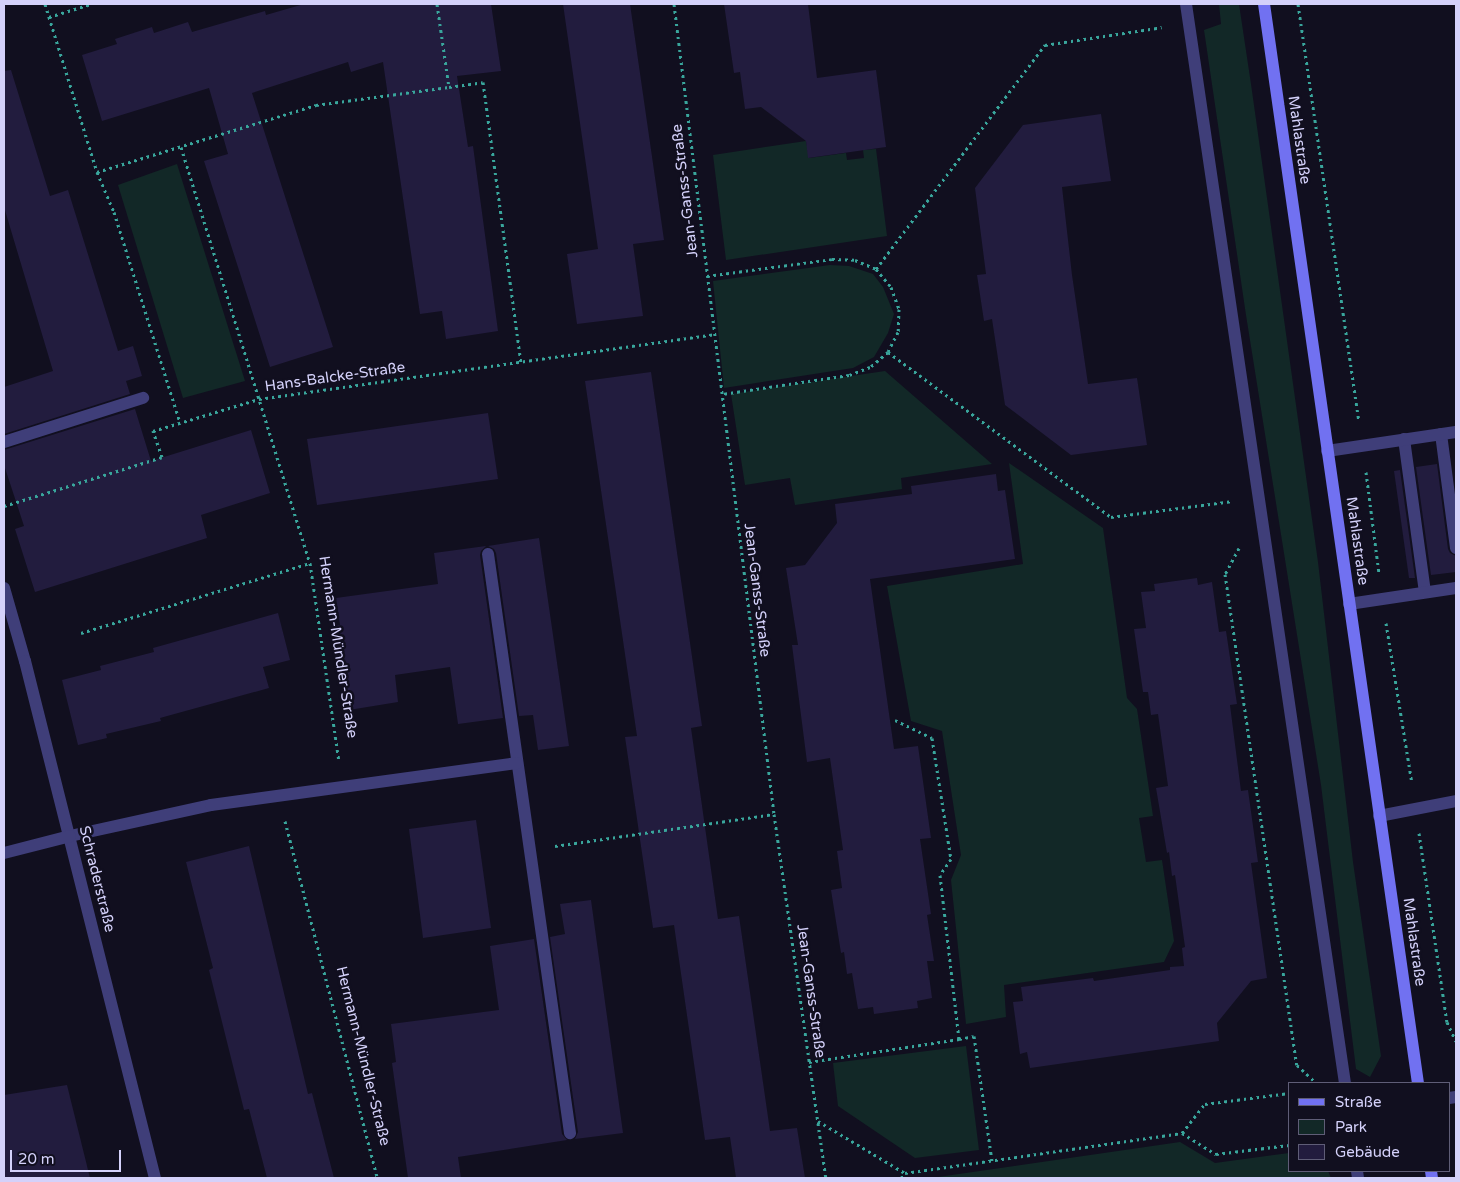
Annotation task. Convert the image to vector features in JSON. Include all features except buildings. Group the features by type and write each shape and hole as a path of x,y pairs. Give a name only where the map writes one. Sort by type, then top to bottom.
{"street":[{"path":"1186,4 1261,498 1345,1082"},
{"name":"Mahlastraße","path":"1264,4 1418,1082"},
{"path":"4,442 143,398"},
{"path":"1327,451 1456,432"},
{"path":"1441,434 1456,548"},
{"path":"1404,439 1425,592"},
{"path":"488,554 570,1133"},
{"name":"Schraderstraße","path":"4,588 25,661 70,836 155,1178"},
{"path":"1350,604 1456,588"},
{"path":"4,853 70,836 210,806 517,763"},
{"path":"1380,816 1456,802"}],"path":[{"path":"45,4 97,172 114,212 180,422"},
{"path":"49,17 91,4"},
{"path":"437,4 448,87"},
{"name":"Jean-Ganss-Straße","path":"674,4 774,814 826,1178"},
{"path":"1298,4 1383,599 1447,1022 1456,1041"},
{"path":"876,269 1045,46 1163,27"},
{"path":"97,172 316,105 483,82 521,362"},
{"name":"Hermann-Mündler-Straße","path":"181,147 310,563 343,787"},
{"path":"707,276 832,259 855,260 876,269 891,287 898,309 898,332 888,352 870,367 849,375 722,394"},
{"name":"Hans-Balcke-Straße","path":"4,506 162,457 153,432 180,422 259,399 714,334"},
{"path":"888,352 1111,517 1261,498"},
{"path":"1243,541 1225,574 1297,1065 1315,1082"},
{"path":"81,633 310,563"},
{"path":"895,720 932,738 951,859 940,875 959,1039"},
{"name":"Hermann-Mündler-Straße","path":"279,796 378,1178"},
{"path":"530,850 774,814"},
{"path":"809,1062 974,1036 992,1161"},
{"path":"1182,1133 1205,1104 1288,1093"},
{"path":"818,1121 905,1173 1182,1133 1216,1154 1288,1145"},
{"path":"901,1178 905,1173"}],"green space":[{"path":"1219,4 1239,4 1251,84 1318,562 1353,862 1381,1056 1370,1077 1356,1069 1321,785 1246,315 1204,30 1221,24"},
{"path":"806,141 809,158 846,153 847,160 864,158 863,150 876,149 887,236 726,260 713,155"},
{"path":"177,164 245,381 183,398 118,185"},
{"path":"830,265 849,266 873,274 883,287 894,314 888,333 874,357 853,368 724,388 713,281"},
{"path":"885,371 992,464 901,478 902,489 795,505 790,478 745,485 731,394"},
{"path":"1009,463 1103,528 1127,698 1137,709 1153,816 1139,818 1146,862 1162,860 1174,941 1164,962 1004,985 1006,1017 966,1024 951,880 961,855 942,731 911,721 887,586 1023,564"},
{"path":"966,1046 979,1150 915,1158 838,1106 833,1063"},
{"path":"1180,1142 1215,1163 1288,1153 1288,1172 1328,1172 1331,1178 931,1178"}]}
